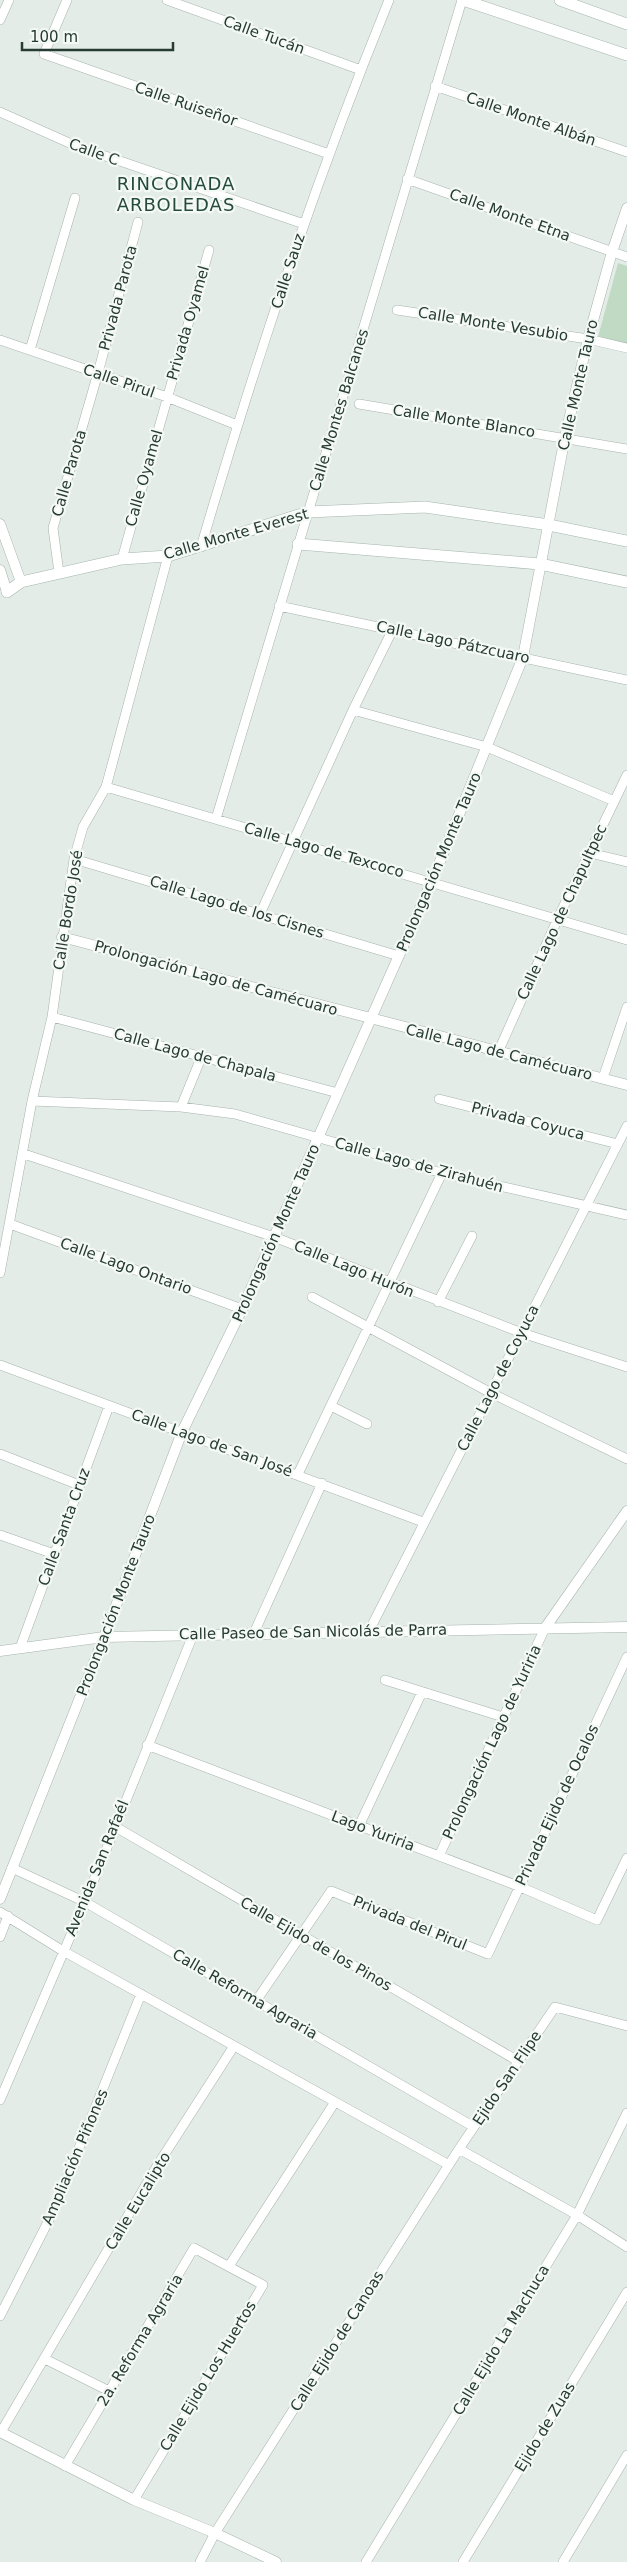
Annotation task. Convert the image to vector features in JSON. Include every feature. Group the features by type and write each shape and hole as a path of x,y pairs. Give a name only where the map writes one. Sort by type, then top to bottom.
{"main road":[{"path":"463,0 627,55"},
{"path":"560,0 627,24"},
{"name":"Calle Monte Everest","path":"4,595 21,582 122,559 168,556 308,512 425,507 549,525 627,541"},
{"name":"Calle Monte Everest","path":"298,544 540,564 627,582"}],"street":[{"path":"0,20 9,0"},
{"name":"Calle Ruiseñor","path":"67,0 44,54 329,154"},
{"name":"Calle Tucán","path":"167,0 361,70"},
{"name":"Calle Sauz","path":"201,547 237,425 304,224 389,0"},
{"name":"Calle Montes Balcanes","path":"216,819 279,606 372,306 435,86 463,0"},
{"name":"Calle Monte Albán","path":"435,86 627,152"},
{"name":"Calle C","path":"0,112 76,146 304,224"},
{"name":"Calle Monte Etna","path":"407,179 627,257"},
{"path":"30,350 75,198"},
{"name":"Calle Monte Tauro","path":"540,564 565,437 588,339 612,252 627,208"},
{"name":"Privada Parota","path":"98,374 138,222"},
{"name":"Privada Oyamel","path":"167,397 210,250"},
{"name":"Calle Monte Vesubio","path":"397,310 588,339 627,348"},
{"name":"Calle Pirul","path":"0,340 167,397 237,425"},
{"name":"Calle Parota","path":"59,573 53,528 98,374"},
{"name":"Calle Oyamel","path":"122,559 167,397"},
{"name":"Calle Monte Blanco","path":"359,404 565,437 627,450"},
{"path":"0,524 21,582"},
{"name":"Calle Bordo José","path":"0,1274 24,1154 32,1100 52,1017 74,859 83,827 106,787 168,556"},
{"name":"Prolongación Monte Tauro","path":"0,1899 104,1637 182,1432 242,1309 318,1139 432,881 487,747 522,657 540,564"},
{"path":"0,570 4,595"},
{"name":"Calle Lago Pátzcuaro","path":"279,606 627,680"},
{"path":"260,914 353,710 394,629"},
{"path":"353,710 487,747 614,801"},
{"name":"Calle Lago de Chapultpec","path":"499,1050 558,918 614,801 626,781"},
{"name":"Calle Lago de Texcoco","path":"106,787 558,918 627,940"},
{"path":"590,853 627,862"},
{"name":"Calle Lago de los Cisnes","path":"74,859 399,956"},
{"name":"Prolongación Lago de Camécuaro","path":"62,937 370,1020"},
{"path":"602,1078 627,1008"},
{"name":"Calle Lago de Chapala","path":"52,1017 338,1093"},
{"name":"Calle Lago de Camécuaro","path":"370,1020 499,1050 627,1085"},
{"path":"181,1107 201,1058"},
{"name":"Privada Coyuca","path":"438,1099 618,1144"},
{"name":"Calle Lago de Zirahuén","path":"32,1100 181,1107 235,1114 442,1173 627,1215"},
{"name":"Calle Lago de Coyuca","path":"369,1631 423,1522 522,1333 584,1205 627,1126"},
{"name":"Calle Lago Hurón","path":"24,1154 274,1237 389,1284 522,1333 627,1367"},
{"path":"298,1474 442,1173"},
{"name":"Calle Lago Ontario","path":"10,1224 242,1309"},
{"path":"438,1302 472,1236"},
{"path":"312,1297 491,1393 627,1459"},
{"name":"Calle Lago de San José","path":"0,1365 298,1474 423,1522"},
{"name":"Calle Santa Cruz","path":"20,1648 109,1406"},
{"path":"330,1406 367,1424"},
{"path":"0,1454 79,1484"},
{"path":"254,1633 322,1483"},
{"path":"544,1628 627,1511"},
{"path":"0,1534 54,1554"},
{"name":"Calle Paseo de San Nicolás de Parra","path":"0,1652 104,1637 627,1627"},
{"name":"Prolongación Lago de Yuriria","path":"439,1856 544,1628"},
{"name":"Avenida San Rafaél","path":"0,2100 85,1902 114,1826 193,1635"},
{"name":"Privada Ejido de Ocalos","path":"488,1954 518,1886 627,1657"},
{"path":"385,1680 503,1717"},
{"path":"359,1826 422,1692"},
{"name":"Lago Yuriria","path":"147,1745 518,1886 597,1920 627,1858"},
{"name":"Calle Ejido de los Pinos","path":"114,1826 518,2061"},
{"name":"Calle Reforma Agraria","path":"12,1868 85,1902 474,2127"},
{"name":"Privada del Pirul","path":"301,1935 332,1891 488,1954"},
{"path":"0,1937 4,1914 63,1951 449,2165"},
{"path":"256,2001 301,1935"},
{"name":"Ampliación Piñones","path":"0,2316 54,2210 141,1994"},
{"name":"Ejido San Flipe","path":"459,2149 555,2007 627,2026"},
{"name":"Calle Eucalipto","path":"0,2432 46,2359 157,2166 234,2046"},
{"path":"229,2266 335,2102"},
{"name":"Calle Ejido La Machuca","path":"366,2562 577,2215 627,2112"},
{"path":"459,2149 577,2215 627,2247"},
{"name":"Calle Ejido de Canoas","path":"200,2562 216,2533 459,2149"},
{"name":"2a. Reforma Agraria","path":"65,2466 194,2248 229,2266"},
{"name":"Calle Ejido Los Huertos","path":"134,2500 262,2285 229,2266"},
{"name":"Ejido de Zuas","path":"463,2562 627,2292"},
{"path":"46,2359 109,2391"},
{"path":"0,2432 134,2500 216,2533 276,2562"},
{"path":"563,2562 627,2455"}],"green space":[{"path":"618,263 627,266 627,343 598,337"}],"district":[{"name":"RINCONADA ARBOLEDAS","path":"176,194"}]}
